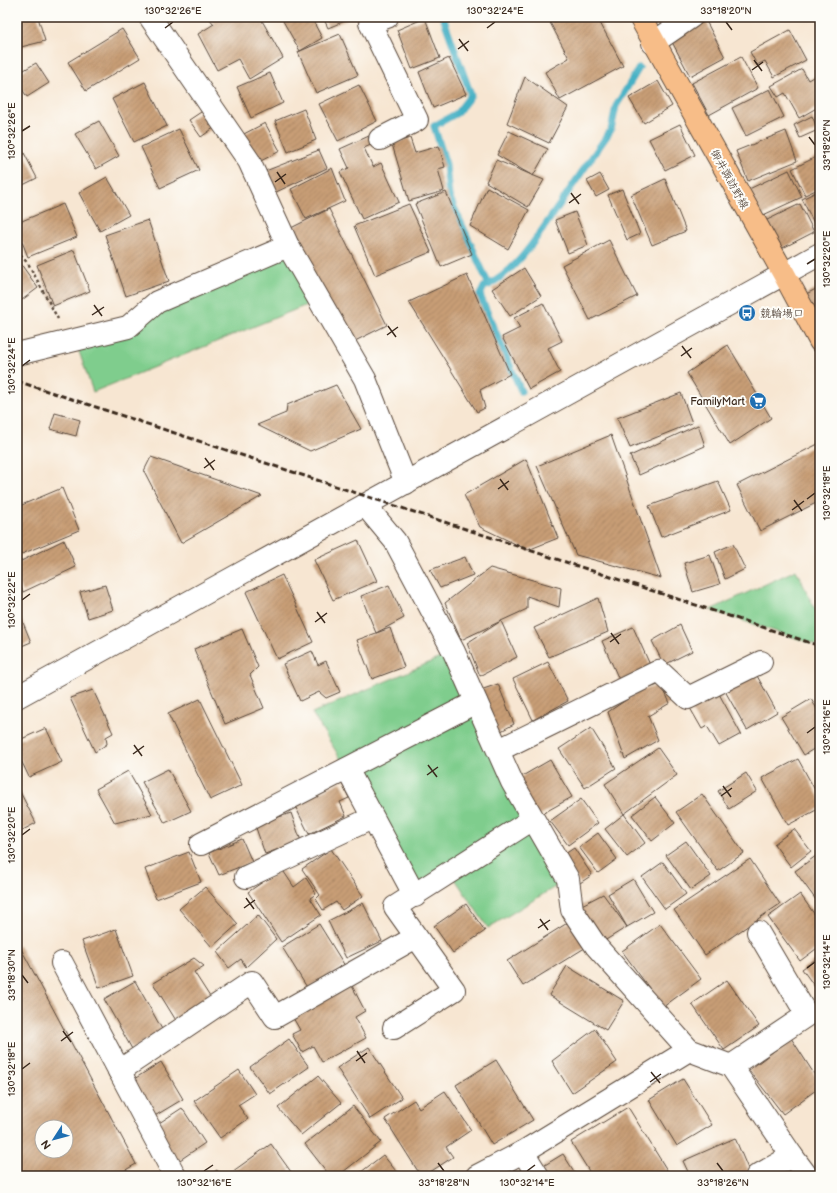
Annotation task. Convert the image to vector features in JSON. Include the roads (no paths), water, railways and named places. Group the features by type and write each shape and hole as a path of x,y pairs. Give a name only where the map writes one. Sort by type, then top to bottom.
{"main road":[{"name":"御井諏訪野線","path":"640,17 820,341"}],"street":[{"path":"150,17 248,161 288,246 365,379 406,483"},
{"path":"380,139 417,120 370,23 387,17"},
{"path":"654,43 691,17"},
{"path":"17,354 128,327 157,302 288,246"},
{"path":"17,697 820,254"},
{"path":"365,505 395,541 454,652 512,782 568,879 572,910 589,936 596,946 689,1050 731,1066 807,1176"},
{"path":"499,750 659,670 688,698 761,662"},
{"path":"201,844 476,702"},
{"path":"347,769 414,896"},
{"path":"246,877 372,818"},
{"path":"394,1028 454,990 395,907 533,819"},
{"path":"731,1066 807,1015 758,932"},
{"path":"119,1071 252,982 276,1017 416,937"},
{"path":"62,963 176,1176"},
{"path":"477,1176 523,1152 689,1050"},
{"path":"523,1152 538,1176"},
{"path":"757,1176 792,1156"}],"waterway":[{"path":"443,17 471,95 457,113 434,126 446,164 449,196 489,285"},
{"path":"521,391 480,295 484,287 496,281 517,262 544,227 611,130 616,106 639,68"}],"railway":[{"path":"17,381 820,646"}],"place":[{"name":"競輪場口","path":"747,313"},
{"name":"FamilyMart","path":"758,401"}]}
